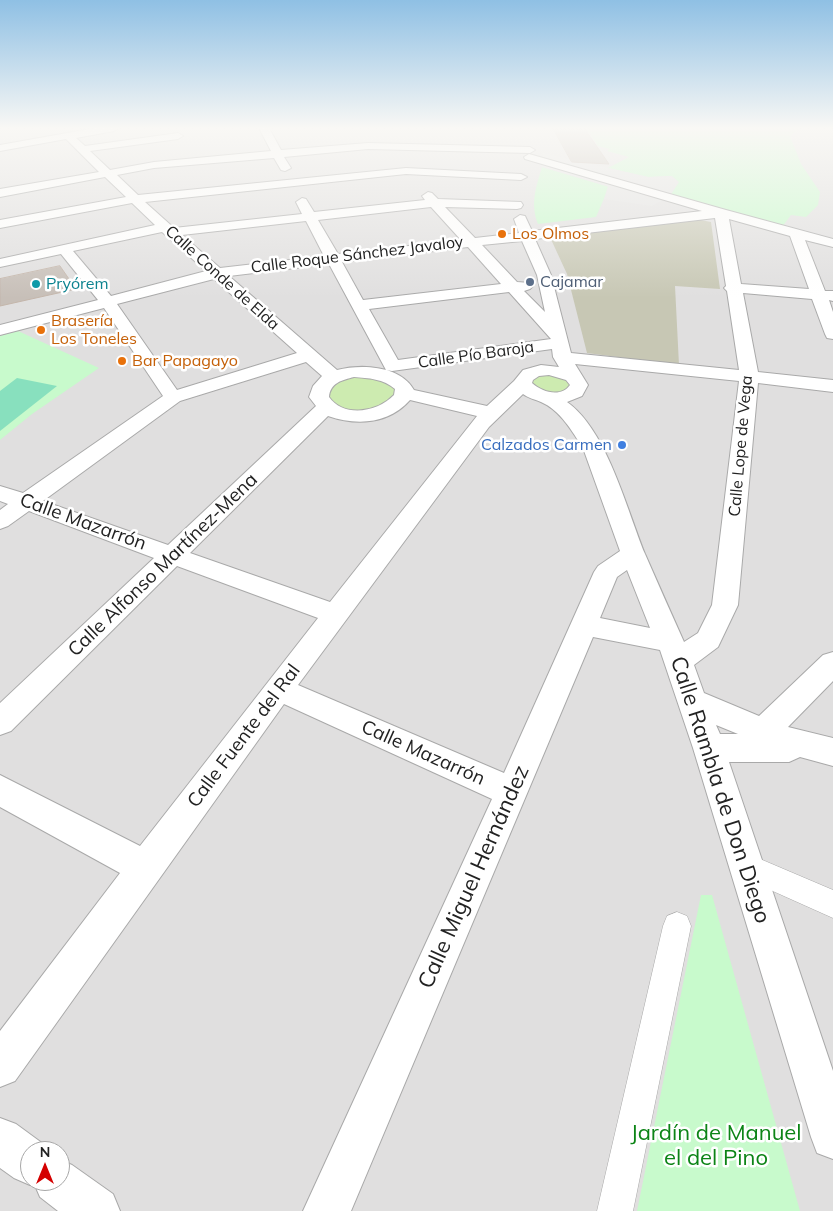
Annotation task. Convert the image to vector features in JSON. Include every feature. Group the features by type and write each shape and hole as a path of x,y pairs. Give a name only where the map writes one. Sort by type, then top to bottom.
{"street":[{"path":"0,193 45,185"},
{"name":"Calle Conde de Elda","path":"119,185 334,377"},
{"path":"0,224 135,199 269,185"},
{"path":"293,185 359,305 389,370 404,393"},
{"path":"418,185 512,287 560,346"},
{"path":"520,185 517,205 518,216 547,285 560,346 575,383 586,402 591,424 593,448"},
{"path":"637,185 721,213 833,243"},
{"path":"6,258 168,230 434,203 517,205"},
{"name":"Calle Roque Sánchez Javaloy","path":"0,330 218,273 721,213"},
{"name":"Calle Lope de Vega","path":"674,651 708,640 725,605 749,376 732,288 721,213"},
{"path":"796,234 826,296 833,334"},
{"path":"64,249 108,302 173,397"},
{"path":"359,305 512,287 547,285"},
{"path":"732,288 826,296"},
{"name":"Calle Fuente del Ral","path":"0,1066 144,867 334,614 492,411 510,397 528,375 541,370 560,346"},
{"name":"Calle Pío Baroja","path":"334,377 354,372 376,372 560,346 749,376 833,386"},
{"path":"0,521 173,397 309,355"},
{"path":"541,370 558,370 575,383"},
{"path":"334,377 327,381 319,391 321,402 326,407 347,415 373,414 395,406 404,393"},
{"path":"523,383 531,392 565,410 582,430 593,448"},
{"path":"404,393 492,411 543,397 566,396 575,383"},
{"name":"Calle Alfonso Martínez-Mena","path":"0,722 326,407"},
{"name":"Calle Rambla de Don Diego","path":"593,448 633,554 693,701 833,1137"},
{"name":"Calle Mazarrón","path":"0,493 334,614"},
{"name":"Calle Miguel Hernández","path":"327,1211 607,572 633,554"},
{"path":"584,625 674,651"},
{"path":"763,732 833,663"},
{"name":"Calle Mazarrón","path":"279,689 512,792"},
{"path":"693,701 763,732 821,750"},
{"path":"709,748 821,750"},
{"path":"0,790 144,867"},
{"path":"746,866 833,904"},
{"path":"615,1211 677,926"},
{"path":"0,1140 20,1155"},
{"path":"69,1191 96,1211"}],"shaded area":[{"path":"0,185 833,185 833,1211 0,1211"},
{"path":"603,185 677,185 670,196 652,206 604,199 608,186"},
{"path":"695,219 711,222 720,289 675,286 679,365 587,353 567,274 549,235"}],"green space":[{"path":"537,185 601,185 609,187 596,217 538,224 534,209"},
{"path":"671,185 815,185 820,192 818,205 806,217 791,215 782,227 670,196"},
{"path":"18,331 99,368 32,414 0,440 0,336"},
{"path":"541,372 573,381 569,392 541,393 529,380"},
{"path":"374,374 398,388 395,401 368,410 353,411 336,406 327,400 327,388 341,378"},
{"path":"17,378 57,386 0,431 0,391"},
{"name":"Jardín de Manuel el del Pino","path":"701,895 712,895 800,1211 637,1211"}],"building":[{"name":"Pryórem","path":"60,266 76,289 0,306 0,279"}],"place":[{"name":"Los Olmos","path":"502,234"},
{"name":"Cajamar","path":"530,282"},
{"name":"Pryórem","path":"36,284"},
{"name":"Brasería Los Toneles","path":"41,330"},
{"name":"Bar Papagayo","path":"122,361"},
{"name":"Calzados Carmen","path":"622,445"}]}
